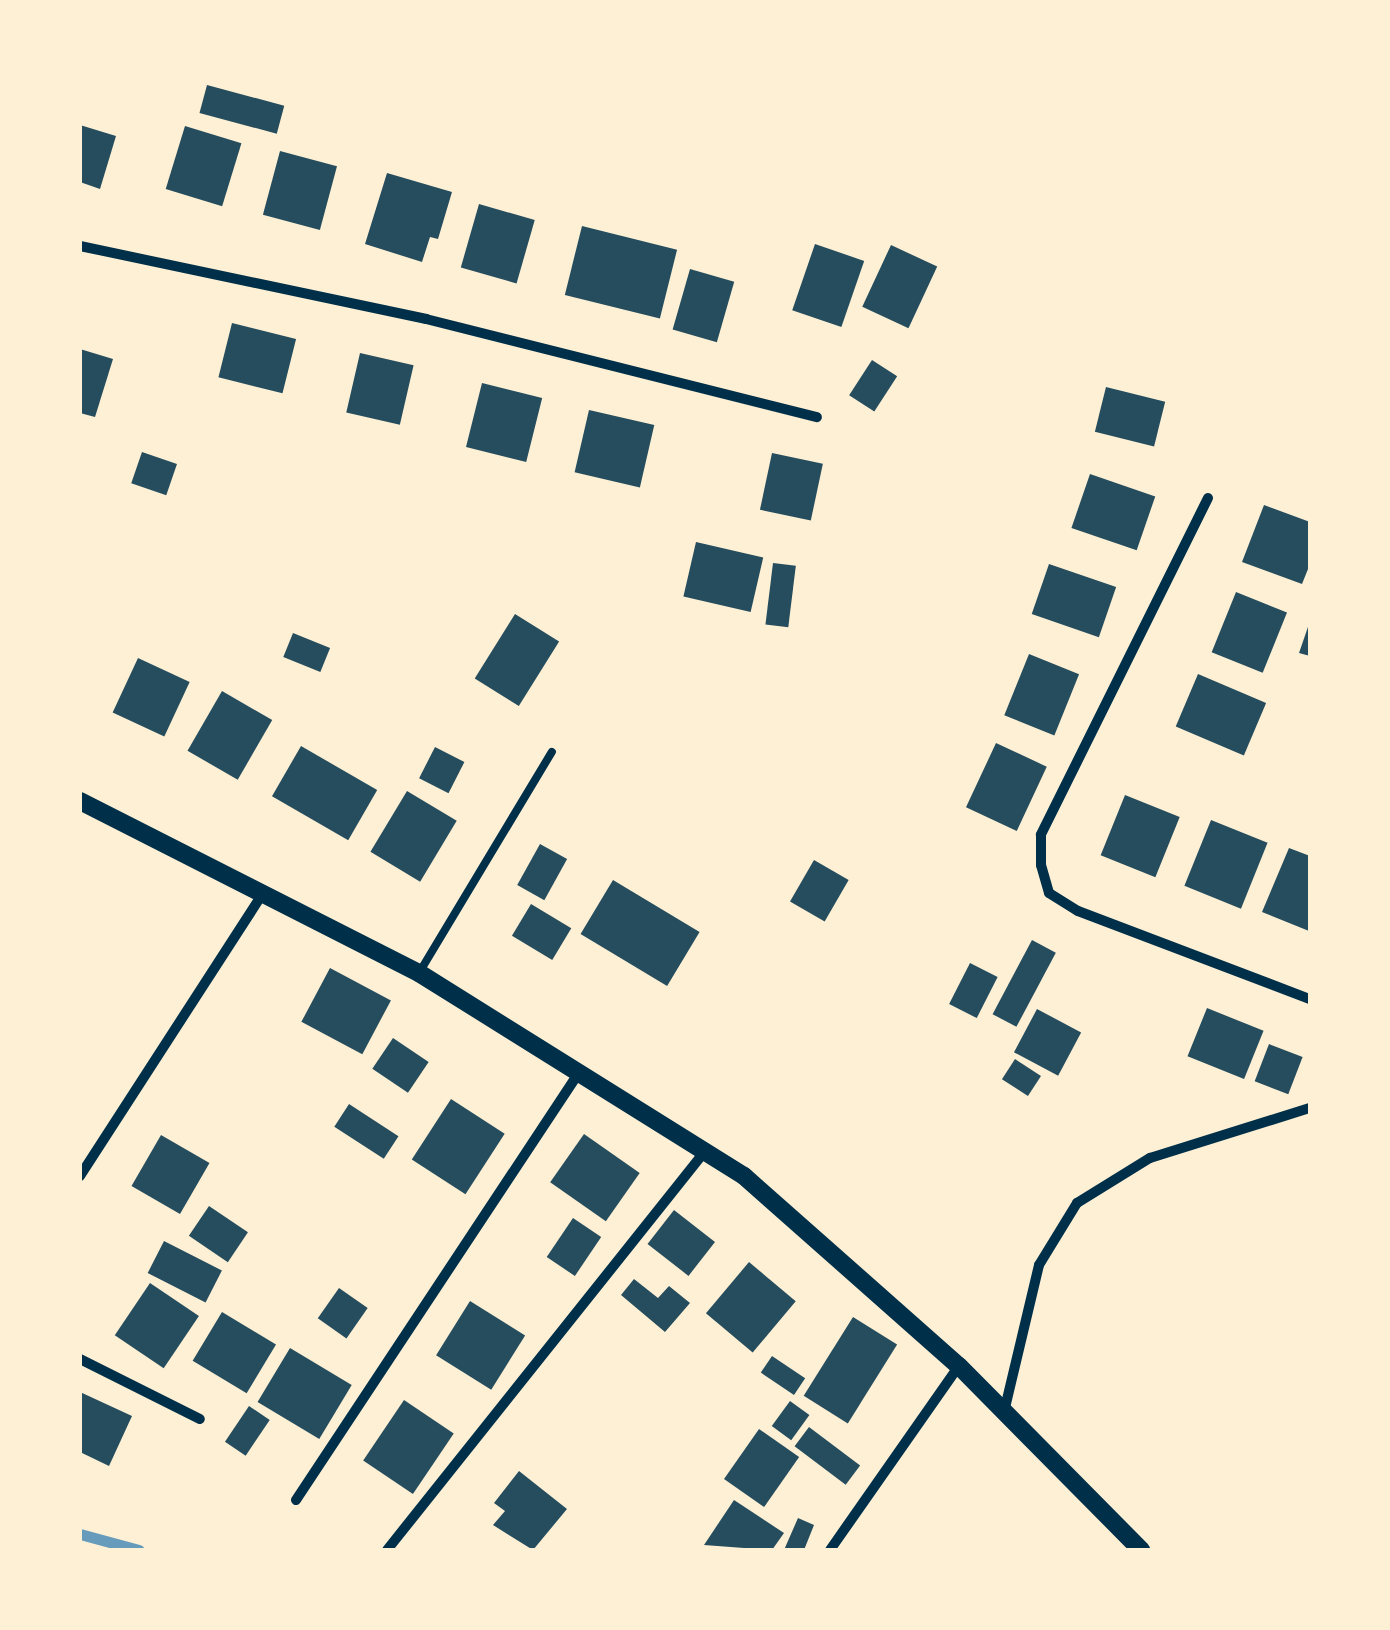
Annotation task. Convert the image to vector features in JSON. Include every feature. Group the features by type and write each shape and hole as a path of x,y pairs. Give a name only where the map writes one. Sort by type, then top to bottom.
{"street":[{"path":"80,246 426,319 817,418"},
{"path":"1208,498 1042,834 1041,864 1049,893 1078,911 1310,999"},
{"path":"80,801 418,973 580,1070 744,1176 959,1366 1141,1550"},
{"path":"80,1176 261,896"},
{"path":"296,1500 580,1070"},
{"path":"1004,1412 1040,1265 1078,1203 1150,1158 1310,1108"},
{"path":"388,1550 706,1150"},
{"path":"80,1359 200,1419"},
{"path":"830,1550 959,1366"}],"lane":[{"path":"418,973 552,752"}],"building":[{"path":"207,85 284,106 277,134 199,113"},
{"path":"80,125 116,136 100,189 80,182"},
{"path":"185,126 241,143 222,206 166,189"},
{"path":"280,151 337,166 320,230 263,215"},
{"path":"387,173 452,192 438,239 430,237 422,262 365,244"},
{"path":"479,204 535,220 517,283 461,267"},
{"path":"582,226 677,250 660,319 565,295"},
{"path":"815,244 864,261 841,327 792,310"},
{"path":"891,245 937,267 908,328 862,307"},
{"path":"690,269 734,282 717,342 673,330"},
{"path":"232,323 296,339 282,393 218,377"},
{"path":"80,349 113,359 95,417 80,413"},
{"path":"360,353 414,365 400,425 346,412"},
{"path":"872,360 897,376 874,412 849,395"},
{"path":"482,383 542,398 526,462 466,447"},
{"path":"1106,387 1165,402 1154,446 1095,432"},
{"path":"589,410 654,425 640,487 575,472"},
{"path":"142,452 177,464 166,495 131,483"},
{"path":"772,453 823,464 811,521 760,510"},
{"path":"1090,474 1155,496 1137,550 1071,528"},
{"path":"1264,505 1310,522 1310,564 1302,584 1242,562"},
{"path":"696,542 763,558 751,612 683,597"},
{"path":"773,563 796,566 788,627 765,625"},
{"path":"1049,564 1116,587 1099,637 1032,614"},
{"path":"1236,592 1287,613 1263,673 1212,652"},
{"path":"515,614 559,642 519,706 475,678"},
{"path":"1310,621 1310,656 1299,653"},
{"path":"293,633 330,648 320,672 283,657"},
{"path":"1029,654 1079,674 1054,735 1004,715"},
{"path":"138,658 190,682 164,736 113,712"},
{"path":"1198,674 1266,703 1244,755 1176,726"},
{"path":"222,691 272,720 238,780 188,751"},
{"path":"996,743 1047,767 1017,831 966,807"},
{"path":"301,746 377,790 348,840 272,796"},
{"path":"435,747 464,762 449,793 419,778"},
{"path":"407,791 457,821 420,882 370,852"},
{"path":"1125,795 1180,817 1155,877 1101,855"},
{"path":"1211,820 1268,843 1241,909 1184,886"},
{"path":"540,844 567,859 544,900 517,885"},
{"path":"1289,848 1310,856 1309,931 1262,912"},
{"path":"814,860 849,880 825,922 790,902"},
{"path":"613,880 700,932 667,986 581,934"},
{"path":"531,904 571,928 552,960 512,936"},
{"path":"1032,940 1056,953 1016,1027 993,1014"},
{"path":"970,963 998,977 977,1018 949,1004"},
{"path":"330,968 391,1000 362,1054 301,1022"},
{"path":"1207,1008 1264,1031 1244,1079 1188,1056"},
{"path":"1037,1009 1081,1032 1058,1076 1014,1052"},
{"path":"393,1038 429,1062 408,1093 372,1069"},
{"path":"1269,1044 1303,1057 1288,1094 1255,1081"},
{"path":"1015,1059 1041,1076 1028,1096 1002,1079"},
{"path":"451,1099 505,1134 465,1194 412,1159"},
{"path":"349,1104 398,1136 384,1159 334,1127"},
{"path":"584,1134 640,1173 606,1221 550,1182"},
{"path":"161,1135 209,1163 180,1214 132,1186"},
{"path":"209,1206 248,1232 228,1262 189,1236"},
{"path":"674,1210 715,1242 689,1276 648,1244"},
{"path":"573,1218 601,1237 575,1276 547,1257"},
{"path":"164,1241 222,1271 206,1303 148,1273"},
{"path":"749,1262 796,1301 753,1353 706,1313"},
{"path":"634,1279 658,1298 669,1286 690,1303 665,1332 621,1295"},
{"path":"150,1283 199,1316 164,1368 115,1335"},
{"path":"339,1288 368,1308 346,1338 318,1318"},
{"path":"470,1301 525,1335 491,1390 436,1355"},
{"path":"222,1312 276,1344 247,1393 193,1361"},
{"path":"853,1317 897,1345 848,1423 804,1396"},
{"path":"290,1348 352,1385 319,1439 258,1402"},
{"path":"772,1356 805,1378 794,1395 761,1373"},
{"path":"80,1392 132,1416 109,1466 80,1452"},
{"path":"404,1400 454,1434 413,1494 363,1461"},
{"path":"790,1401 809,1415 791,1440 772,1426"},
{"path":"249,1406 270,1420 246,1456 225,1442"},
{"path":"809,1427 860,1466 846,1485 795,1446"},
{"path":"759,1429 799,1457 764,1507 724,1479"},
{"path":"519,1471 567,1509 533,1550 493,1525 505,1511 494,1503"},
{"path":"734,1500 784,1533 772,1550 704,1545"},
{"path":"798,1518 814,1525 804,1550 784,1550"}],"waterway":[{"path":"80,1534 139,1550"}]}
